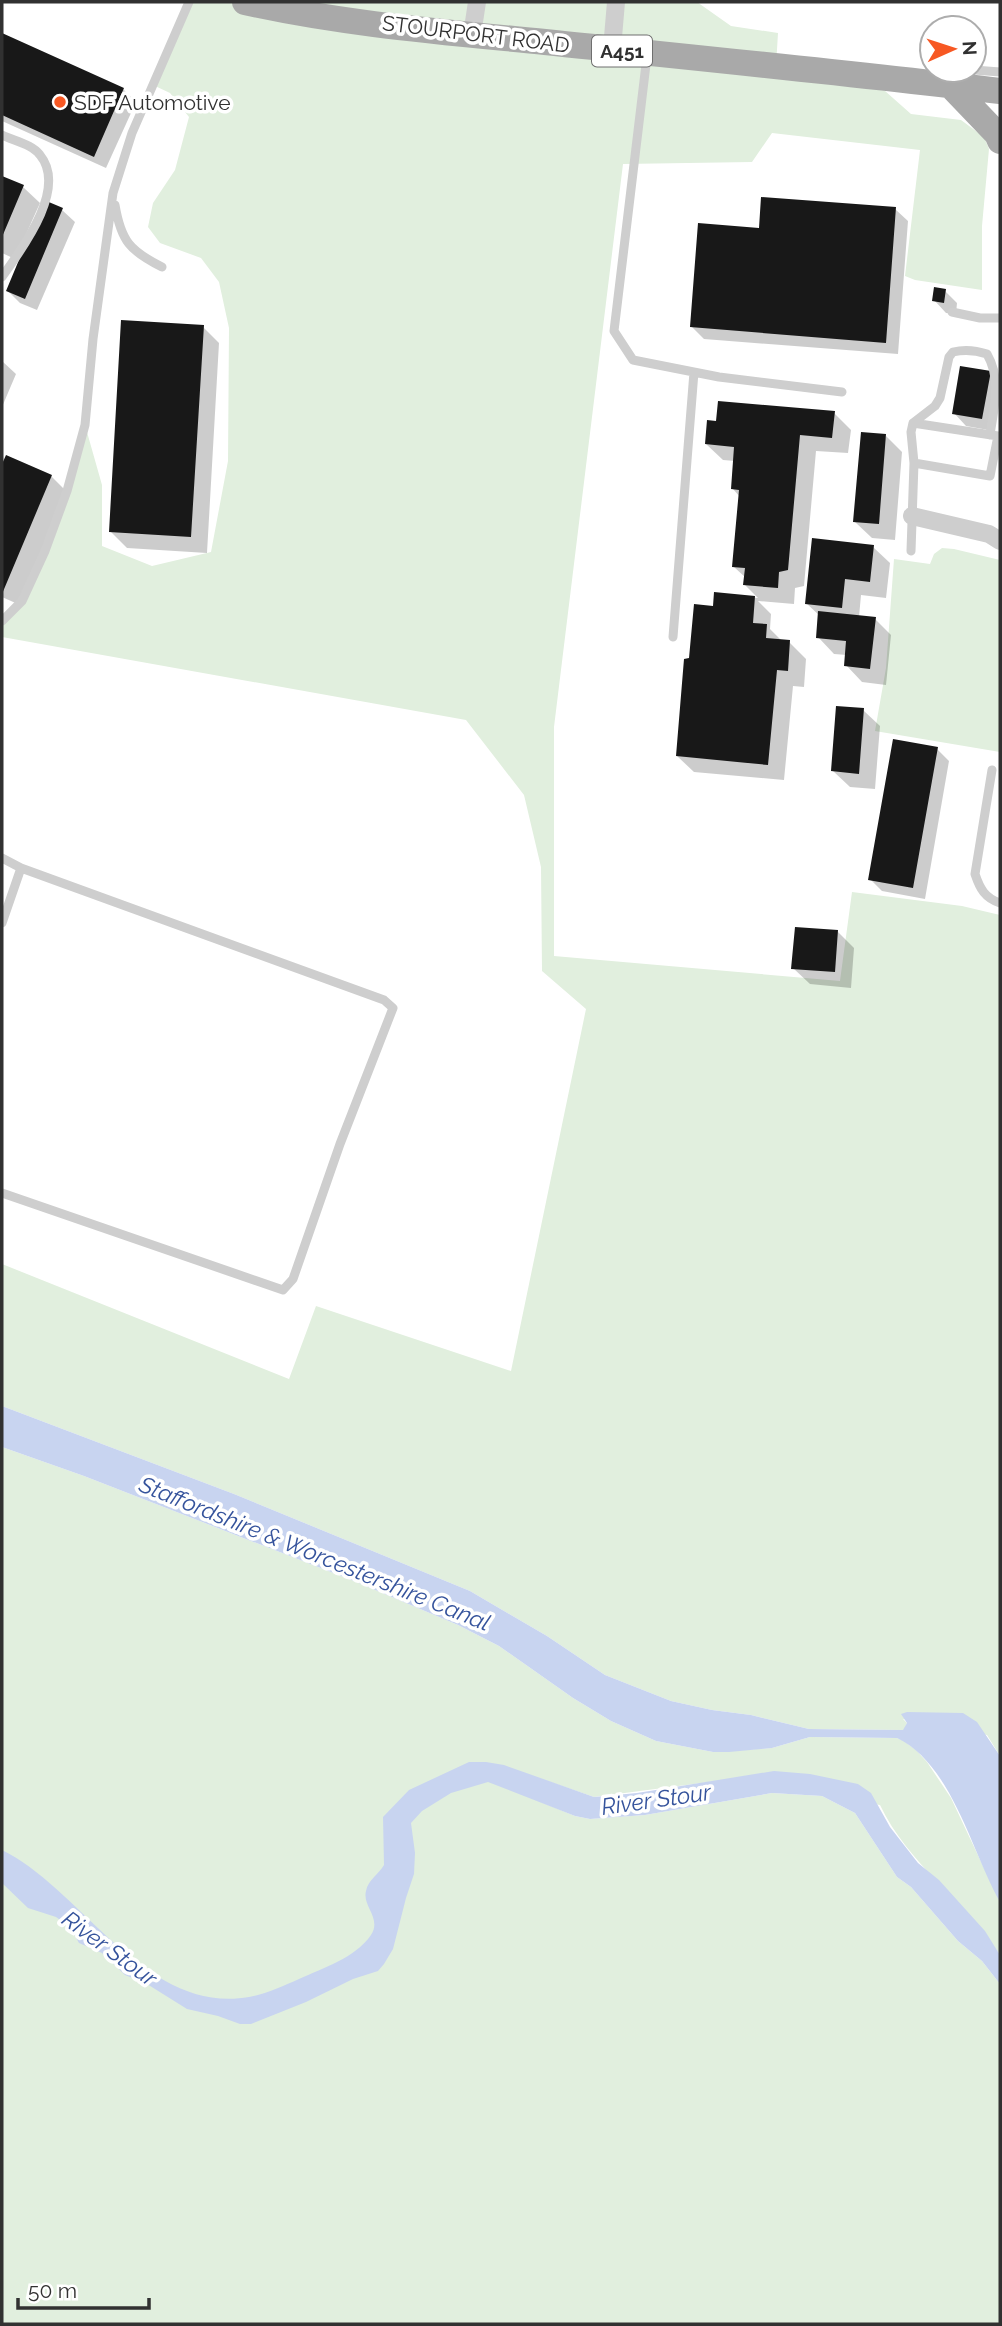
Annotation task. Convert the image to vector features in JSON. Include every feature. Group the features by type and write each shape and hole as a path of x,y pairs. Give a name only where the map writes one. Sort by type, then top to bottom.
{"main road":[{"name":"STOURPORT ROAD","path":"245,2 472,35 918,80"},
{"path":"946,84 997,134 1000,141"},
{"name":"STOURPORT ROAD","path":"955,84 1000,92"}],"street":[{"path":"472,35 477,2"},
{"path":"612,50 616,2"},
{"path":"912,516 996,536"}],"lane":[{"path":"2,621 22,601 45,551 67,491 85,425 93,339 113,193 132,133 189,2"},
{"path":"647,54 614,331 633,360 694,372 842,392"},
{"path":"2,135 34,149 42,157 48,176 47,192 36,227 2,277"},
{"path":"113,193 121,235 141,256 162,267"},
{"path":"952,312 979,318 1000,318"},
{"path":"911,551 914,463 911,432 913,423 935,406 940,398 948,357 953,352 978,351 987,354 992,362 998,385 990,435"},
{"path":"673,638 694,372"},
{"path":"913,423 998,436 990,477 914,463"},
{"path":"992,770 975,874 980,890 991,900 1000,903"},
{"path":"2,858 21,868 384,1000 393,1008 340,1144 293,1279 283,1290 2,1193"},
{"path":"2,923 21,868"}],"green space":[{"path":"189,2 697,2 731,26 778,33 776,66 867,75 911,114 961,120 984,137 989,149 982,226 982,290 915,280 905,276 920,150 772,133 752,162 623,164 554,727 554,956 840,981 852,892 962,906 1000,915 1000,1756 987,1735 903,1719 907,1723 904,1730 809,1729 751,1715 671,1701 605,1675 547,1636 470,1591 234,1494 2,1406 2,1264 289,1379 316,1306 511,1371 586,1009 542,971 541,867 524,795 466,720 2,637 2,621 22,601 45,551 85,425 102,485 102,546 152,566 211,552 228,461 229,328 219,282 201,258 160,243 148,227 153,203 175,170 189,117 170,93 153,85"},
{"path":"942,548 1000,560 1000,752 875,731 886,668 894,559 930,564 934,554"},
{"path":"2,1447 354,1581 458,1625 499,1646 611,1721 656,1741 713,1752 772,1748 810,1737 897,1738 916,1750 951,1798 1000,1902 1000,1955 986,1935 906,1846 880,1805 732,1779 594,1797 504,1766 507,1788 575,1816 590,1819 645,1815 772,1793 822,1796 855,1813 897,1877 911,1887 958,1941 982,1961 1000,1984 1000,2324 2,2324"}],"water":[{"name":"Staffordshire & Worcestershire Canal","path":"2,1406 234,1494 470,1591 547,1636 605,1675 671,1701 751,1715 809,1729 903,1730 907,1723 901,1714 907,1712 963,1713 977,1722 1000,1756 1000,1902 946,1788 916,1751 897,1738 810,1737 772,1748 729,1752 713,1752 656,1741 611,1721 499,1646 458,1625 354,1581 2,1447"},
{"name":"River Stour","path":"469,1762 504,1765 594,1797 637,1793 774,1771 810,1774 858,1784 871,1793 890,1827 918,1863 939,1880 985,1931 1000,1955 1000,1984 982,1961 958,1941 911,1887 897,1877 855,1813 822,1796 772,1793 645,1815 590,1819 575,1816 488,1782 451,1793 422,1811 411,1823 415,1853 414,1874 393,1949 378,1971 353,1979 251,2024 240,2024 187,2009 147,1984 125,1975 102,1953 79,1943 71,1929 63,1922 28,1908 2,1883 2,1850 32,1869 147,1969 178,1987 212,1997 255,1996 328,1966 348,1956 364,1943 374,1929 366,1891 384,1865 383,1817 409,1790"}],"building":[{"name":"SDF Automotive","path":"2,33 124,88 94,157 2,115"},
{"path":"2,176 24,185 2,237"},
{"path":"761,197 896,207 886,343 690,327 698,223 759,228"},
{"path":"44,200 63,208 25,299 6,291"},
{"path":"934,287 946,289 944,303 932,301"},
{"path":"121,320 204,325 191,537 109,532"},
{"path":"960,366 991,371 982,419 952,414"},
{"path":"718,401 835,411 832,438 800,435 788,570 779,572 778,588 743,585 745,568 732,567 739,490 731,489 734,447 705,444 707,420 716,421"},
{"path":"861,432 886,434 879,524 853,522"},
{"path":"6,455 52,475 2,594 2,464"},
{"path":"812,538 874,545 870,582 845,579 842,608 805,604"},
{"path":"714,592 755,596 753,623 767,624 766,638 790,640 788,671 777,670 768,765 676,756 684,659 689,658 694,604 713,606"},
{"path":"818,611 876,617 870,669 844,666 846,641 816,638"},
{"path":"836,706 864,708 859,774 831,771"},
{"path":"893,739 938,747 913,888 868,880"},
{"path":"795,927 838,930 835,972 791,969"}],"place":[{"name":"SDF Automotive","path":"60,102"}]}
